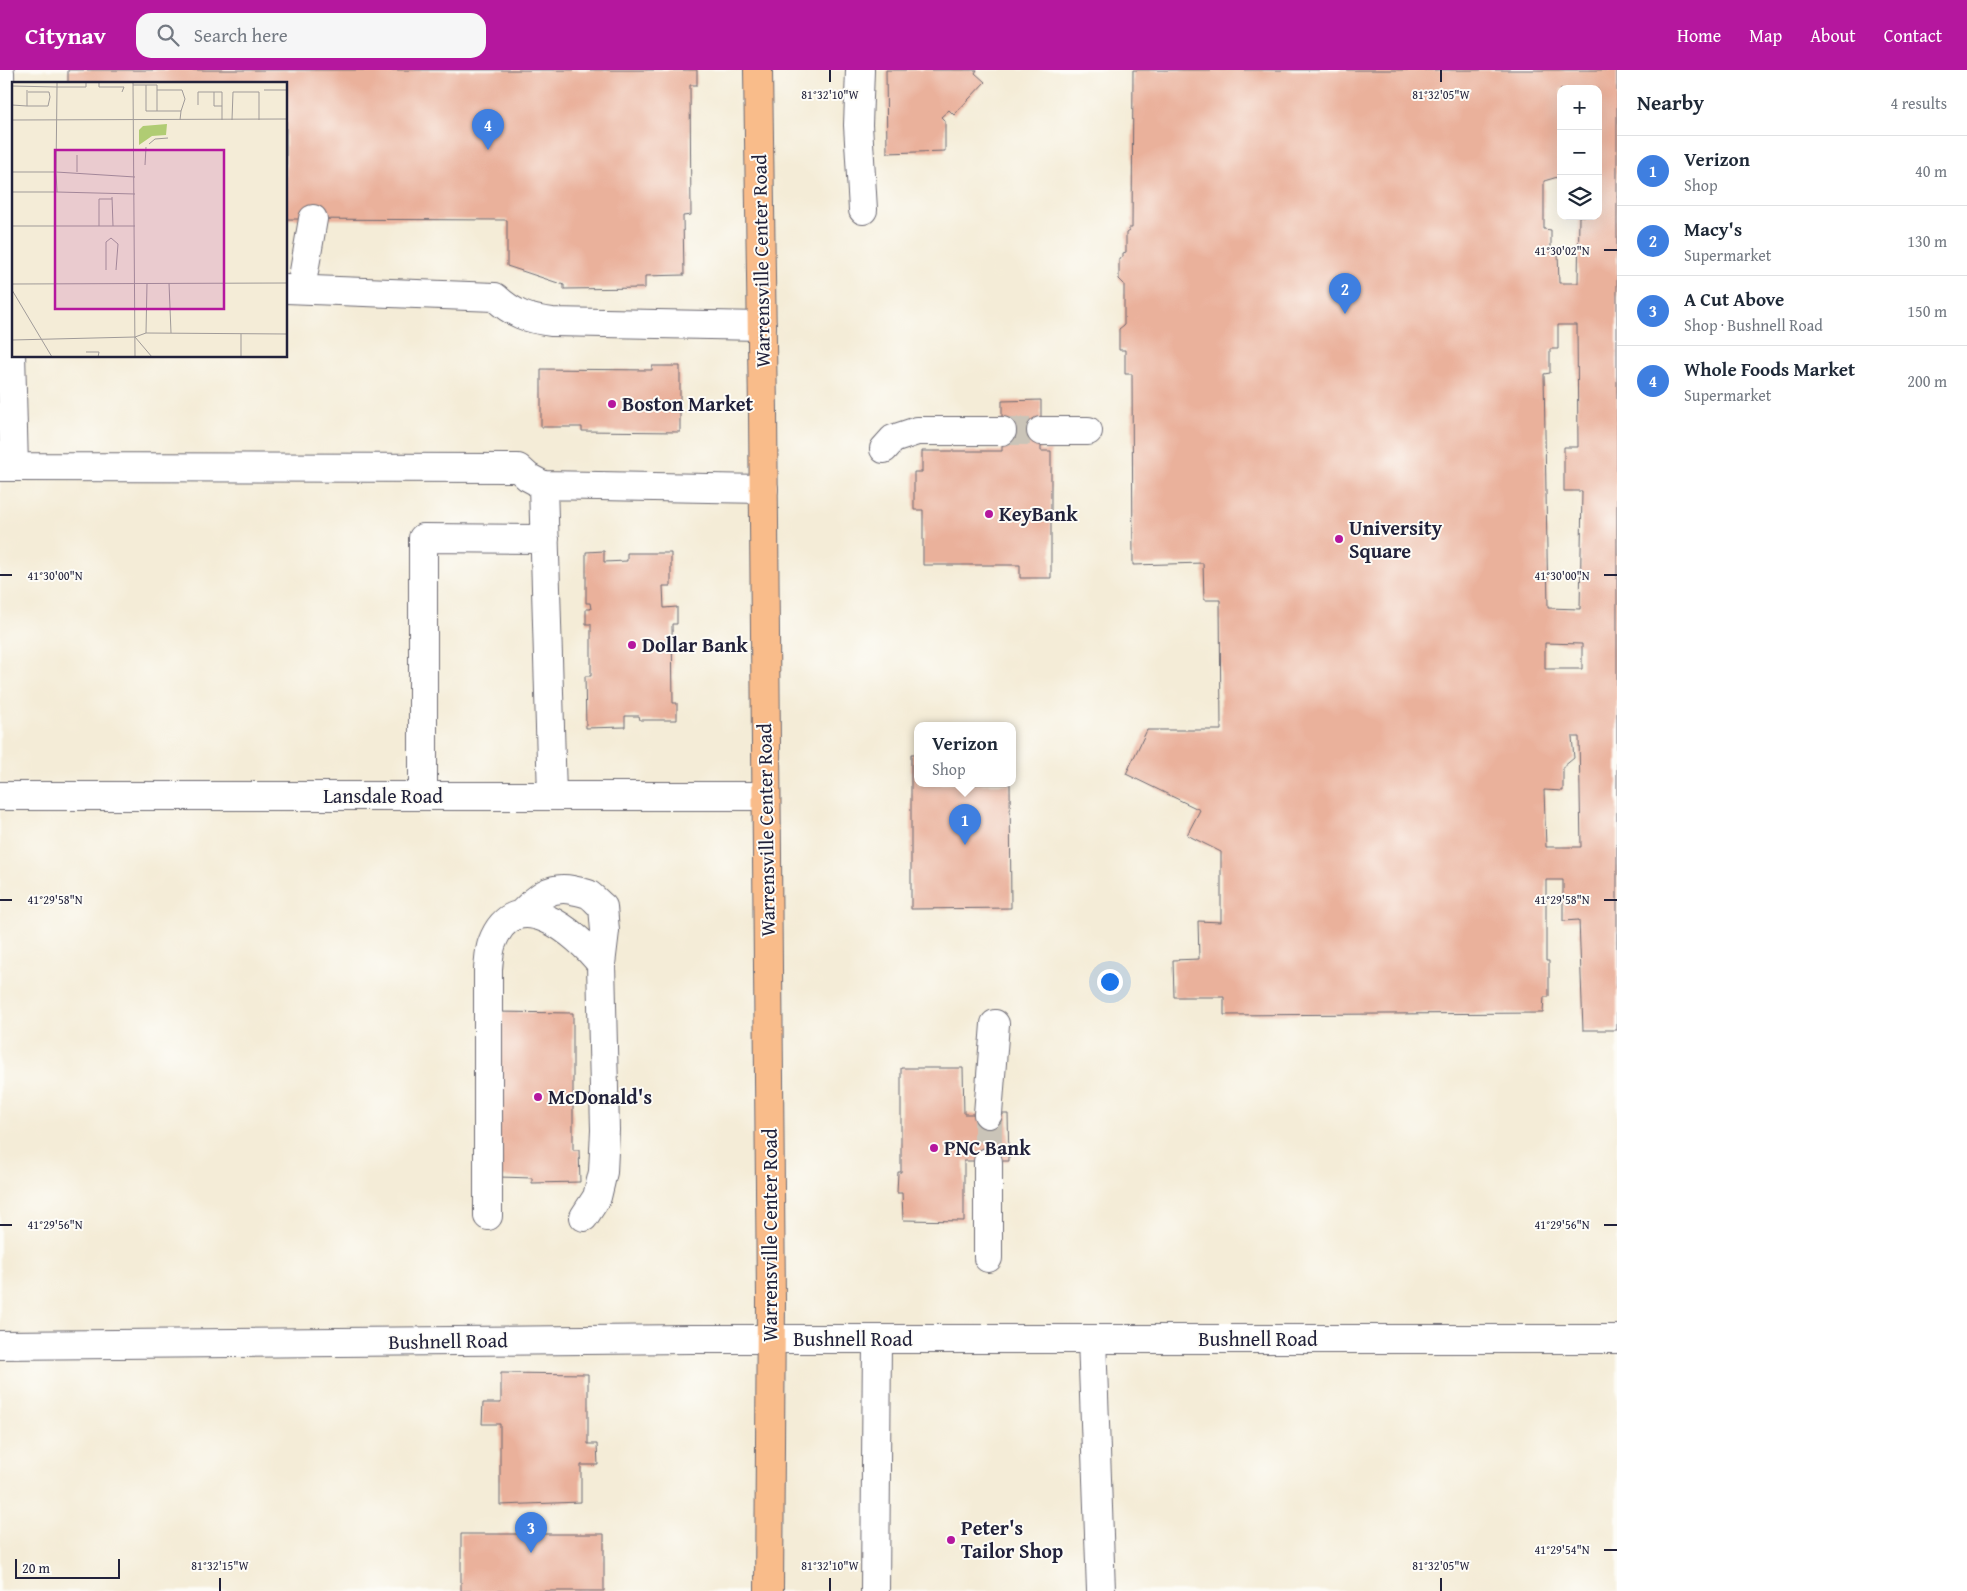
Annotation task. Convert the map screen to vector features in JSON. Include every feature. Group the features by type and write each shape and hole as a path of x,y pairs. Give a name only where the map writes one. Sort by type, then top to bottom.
{"main road":[{"name":"Warrensville Center Road","path":"758,70 764,489 771,1339 769,1591"}],"street":[{"path":"860,70 858,125 863,210"},
{"path":"0,72 8,198 7,467 518,468 528,477 543,485 764,489"},
{"path":"313,219 294,289 496,297 513,312 533,320 552,322 762,326"},
{"path":"884,449 893,439 917,431 1002,431"},
{"path":"1041,431 1088,431"},
{"path":"543,485 552,796"},
{"path":"423,796 423,538 545,539"},
{"name":"Lansdale Road","path":"0,796 766,796"},
{"path":"488,1216 488,969 491,944 504,922 521,914 546,892 565,889 587,894 603,907 605,931 601,964 603,1172 597,1197 584,1217"},
{"path":"521,914 547,917 571,932 601,964"},
{"path":"988,1114 994,1024"},
{"path":"988,1162 988,1258"},
{"name":"Bushnell Road","path":"0,1345 771,1339 1617,1339"},
{"path":"875,1591 877,1339"},
{"path":"1092,1339 1101,1591"}],"building":[{"path":"68,70 697,70 697,85 690,85 691,215 683,216 684,275 645,276 645,288 564,289 564,285 507,266 507,220 288,219 288,82 68,82"},
{"path":"886,70 977,70 975,73 985,82 954,115 949,110 941,117 945,121 945,151 887,153"},
{"name":"University Square","path":"1133,70 1617,70 1617,1030 1583,1030 1579,920 1563,921 1563,880 1546,880 1546,961 1549,961 1549,997 1544,997 1543,1013 1224,1015 1224,997 1174,997 1173,960 1199,959 1198,921 1221,922 1221,852 1187,835 1200,810 1126,774 1147,730 1221,730 1220,600 1204,600 1203,563 1133,565 1132,374 1125,374 1125,350 1119,350 1119,329 1124,325 1124,284 1119,279 1119,259 1126,252 1126,233 1129,231 1129,228 1132,228","holes":["1558,325 1577,325 1578,447 1564,447 1564,491 1582,491 1580,609 1548,608 1544,374 1550,373 1550,349 1558,349","1545,643 1582,644 1582,669 1545,669","1572,737 1579,737 1581,847 1546,847 1544,790 1563,791 1563,767 1574,758"]},
{"path":"652,366 680,366 680,432 582,431 582,427 541,427 541,369 652,370"},
{"path":"1041,400 1041,451 1051,451 1051,578 1020,578 1020,565 923,565 923,510 914,510 914,472 922,472 922,451 1002,451 1002,401"},
{"path":"604,551 604,562 627,561 627,553 671,553 671,586 663,586 664,608 677,607 677,624 672,624 673,703 677,703 677,720 640,720 639,716 625,716 625,727 586,728 585,676 591,676 591,624 586,624 586,609 591,609 590,603 586,603 586,552"},
{"path":"911,754 914,754 914,787 1010,787 1011,908 911,909"},
{"path":"494,1012 573,1013 573,1150 579,1150 580,1182 532,1183 532,1178 499,1177"},
{"path":"901,1068 963,1068 964,1114 1008,1114 1009,1161 964,1161 964,1221 903,1220 902,1193 897,1193 898,1172 901,1172"},
{"path":"501,1373 588,1374 588,1444 597,1444 598,1465 581,1465 581,1502 500,1505 500,1424 482,1424 483,1403 501,1403"},
{"path":"461,1534 604,1534 604,1591 461,1591"}],"tunnel":[{"path":"1002,431 1041,431"},
{"path":"988,1114 988,1162"}],"place":[{"name":"Whole Foods Market","path":"488,150"},
{"name":"Macy's","path":"1345,314"},
{"name":"Boston Market","path":"612,404"},
{"name":"KeyBank","path":"989,514"},
{"name":"University Square","path":"1339,539"},
{"name":"Dollar Bank","path":"632,645"},
{"name":"Verizon","path":"965,845"},
{"name":"McDonald's","path":"538,1097"},
{"name":"PNC Bank","path":"934,1148"},
{"name":"Peter's Tailor Shop","path":"951,1540"},
{"name":"A Cut Above","path":"531,1553"}]}
